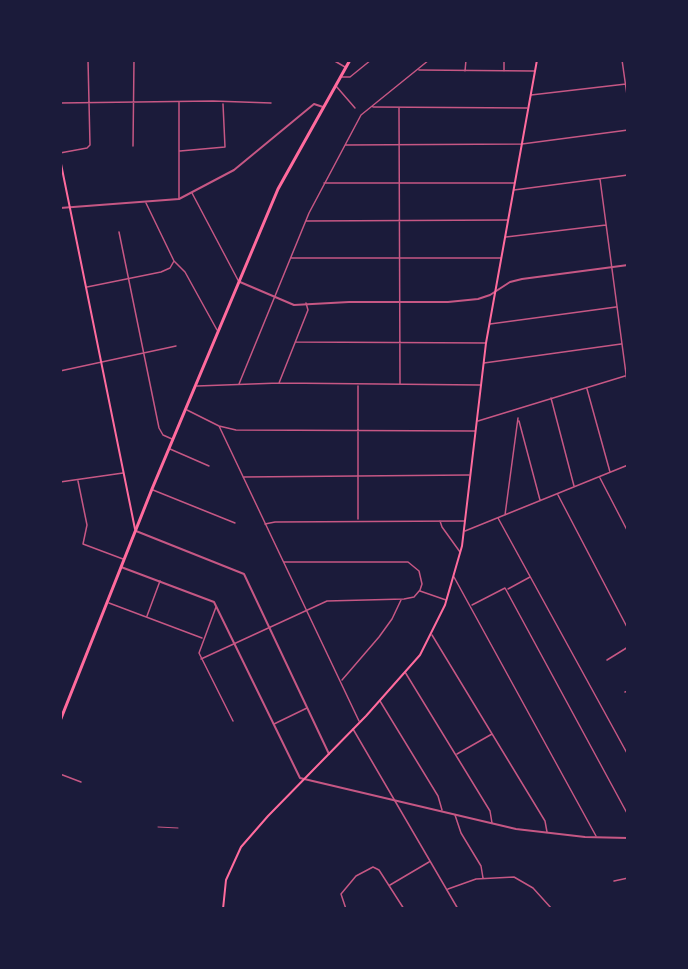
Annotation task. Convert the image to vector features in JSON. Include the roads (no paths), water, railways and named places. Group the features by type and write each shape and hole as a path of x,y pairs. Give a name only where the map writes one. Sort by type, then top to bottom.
{"main road":[{"path":"60,722 152,489 278,189 350,60"},
{"path":"223,909 226,880 241,847 405,671 432,635 446,600 461,552 486,344 537,60"},
{"path":"60,159 135,531"}],"street":[{"path":"60,153 89,147 88,60"},
{"path":"133,146 134,60"},
{"path":"333,60 346,68"},
{"path":"340,77 350,77 371,60"},
{"path":"239,384 306,221 361,115 429,60"},
{"path":"465,71 466,60"},
{"path":"504,60 504,71"},
{"path":"622,60 628,102"},
{"path":"417,70 535,70"},
{"path":"530,96 626,84"},
{"path":"335,86 355,108"},
{"path":"60,103 179,101 271,104"},
{"path":"179,101 179,199"},
{"path":"179,151 225,147 223,103"},
{"path":"60,208 179,199 234,170 314,104 323,107"},
{"path":"371,107 528,108"},
{"path":"399,108 400,385"},
{"path":"345,145 522,144 628,130"},
{"path":"514,190 628,175"},
{"path":"600,179 628,389"},
{"path":"324,183 515,183"},
{"path":"192,193 239,282 294,305 473,300 520,279 628,265"},
{"path":"146,203 174,261 184,272 218,333"},
{"path":"306,221 509,220"},
{"path":"506,237 606,225"},
{"path":"119,232 159,428 164,435 173,439"},
{"path":"291,258 502,258"},
{"path":"86,287 166,270 174,261"},
{"path":"279,383 308,310 306,303"},
{"path":"490,324 617,307"},
{"path":"296,342 486,344"},
{"path":"484,363 622,344"},
{"path":"60,371 176,346"},
{"path":"477,421 626,376"},
{"path":"196,386 279,383 481,385"},
{"path":"358,385 358,520"},
{"path":"587,388 610,472"},
{"path":"551,398 575,487"},
{"path":"186,409 219,426 256,431 475,431"},
{"path":"516,409 540,501"},
{"path":"505,515 518,418"},
{"path":"219,426 359,722"},
{"path":"169,449 209,466"},
{"path":"464,532 628,465"},
{"path":"60,482 123,473"},
{"path":"242,477 470,475"},
{"path":"599,477 628,532"},
{"path":"78,481 87,525 83,544 124,560"},
{"path":"152,489 235,523"},
{"path":"557,494 628,629"},
{"path":"498,518 628,755"},
{"path":"265,524 358,520 465,521"},
{"path":"440,520 442,528 461,552"},
{"path":"135,531 243,572 329,754"},
{"path":"201,659 306,610 333,600 401,600 414,597 422,584 418,571 408,562 283,562"},
{"path":"121,567 210,600 216,606 298,775 304,780 492,823 547,833 628,838"},
{"path":"506,590 531,576"},
{"path":"454,577 472,605 597,837"},
{"path":"147,617 160,581"},
{"path":"472,605 504,587 628,815"},
{"path":"420,590 446,600"},
{"path":"340,682 379,637 392,619 401,600"},
{"path":"108,603 203,638"},
{"path":"216,606 198,653 233,721"},
{"path":"432,635 545,822 547,833"},
{"path":"607,660 628,647"},
{"path":"405,671 490,811 492,823"},
{"path":"380,700 438,796 442,810"},
{"path":"274,724 308,707"},
{"path":"353,729 458,909"},
{"path":"456,755 492,734"},
{"path":"60,774 81,782"},
{"path":"455,814 461,833 481,866 483,878"},
{"path":"389,885 430,861"},
{"path":"346,909 340,899 341,894 356,876 367,868 373,867 379,870 404,909"},
{"path":"446,890 462,882 509,876 520,879 543,897 552,909"},
{"path":"615,881 628,878"}],"lane":[{"path":"158,828 178,828"}]}
